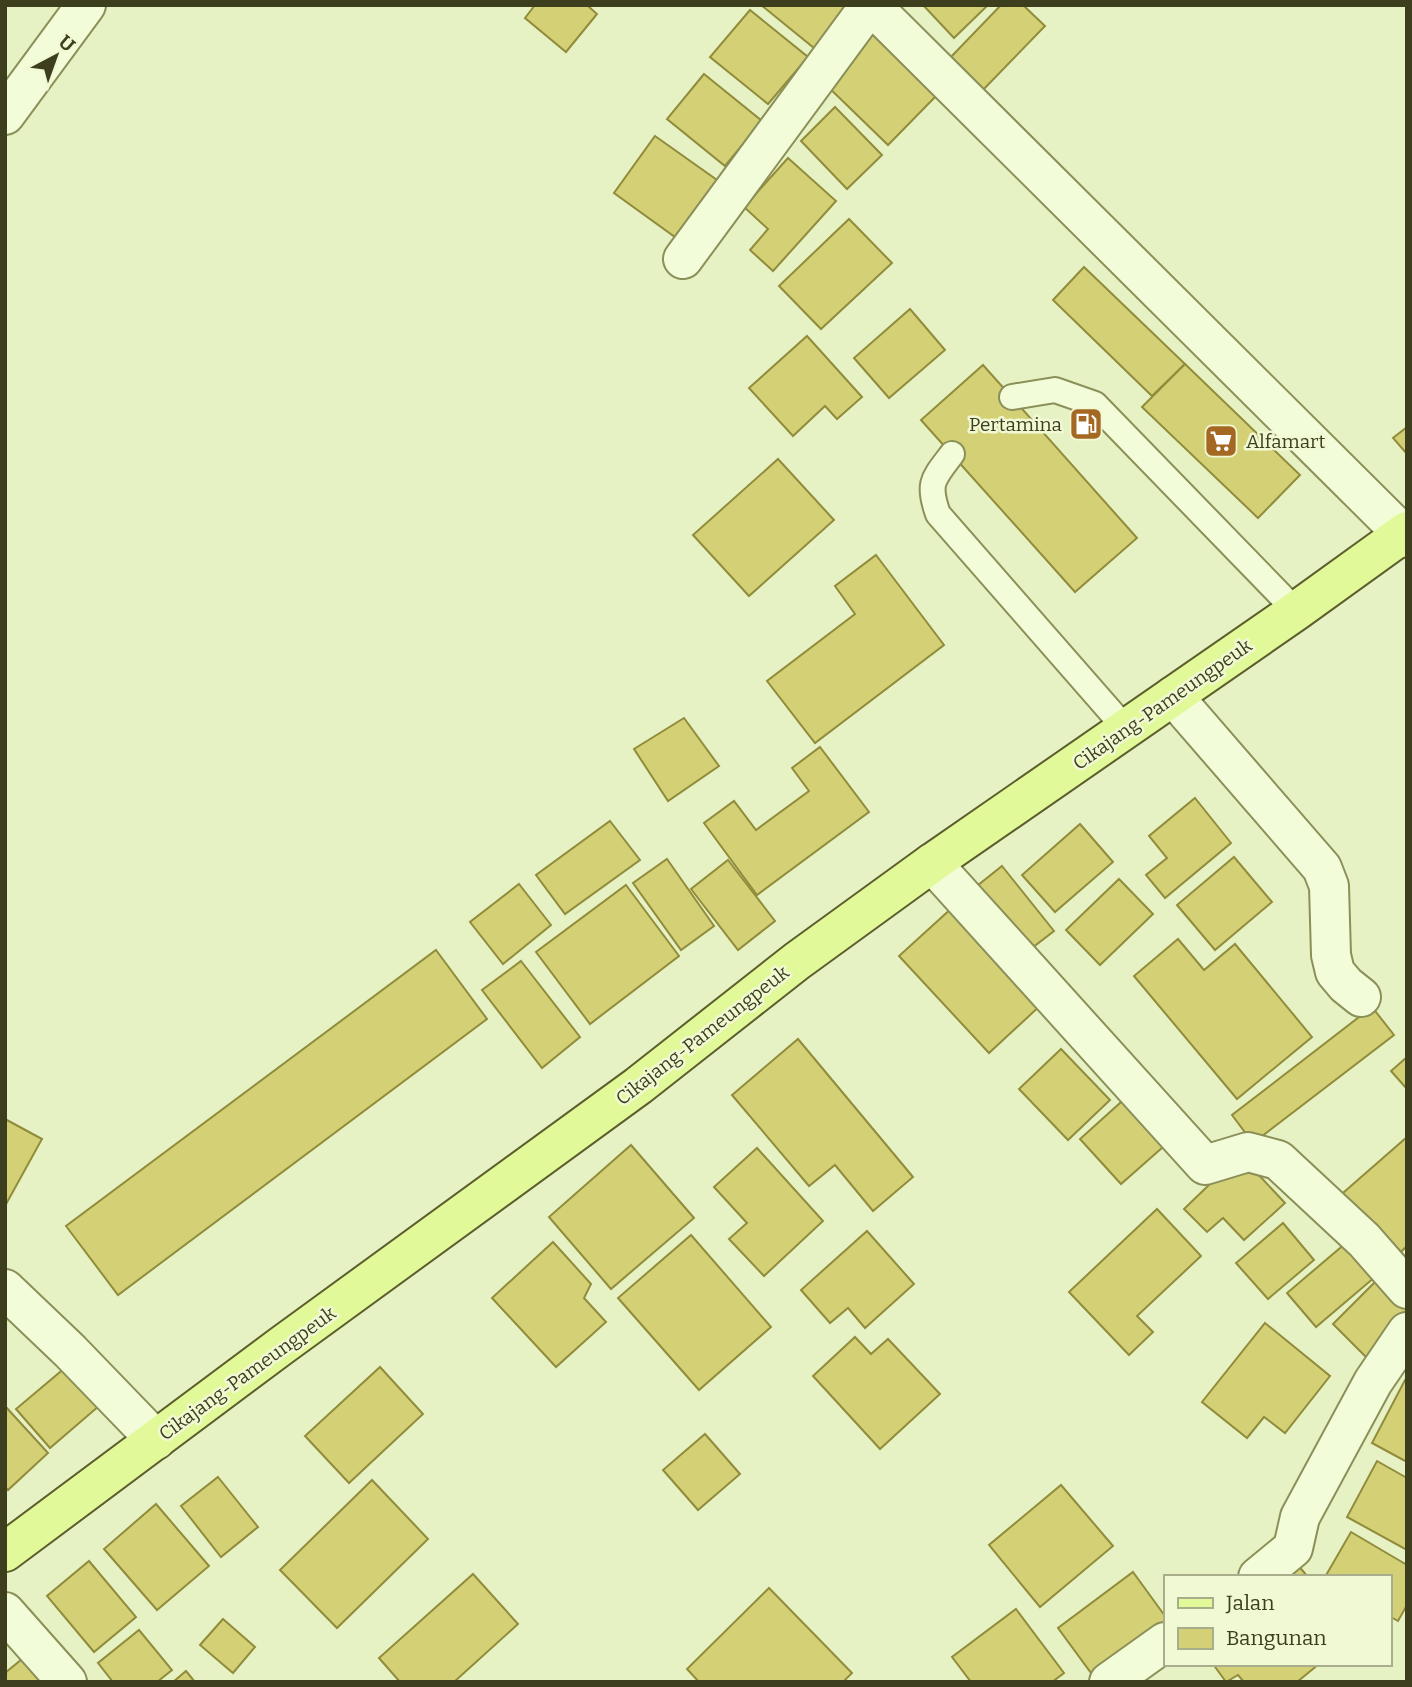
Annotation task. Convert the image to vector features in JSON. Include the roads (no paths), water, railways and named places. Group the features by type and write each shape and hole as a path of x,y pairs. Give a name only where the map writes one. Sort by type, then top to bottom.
{"main road":[{"name":"Cikajang-Pameungpeuk","path":"5,1552 638,1086 797,961 932,863 1406,534"}],"street":[{"path":"5,115 86,5"},
{"path":"683,259 871,5 1406,534"},
{"path":"1174,696 1322,868 1329,886 1331,956 1335,972 1361,998"},
{"path":"932,863 1205,1165 1248,1152 1278,1160 1364,1240 1407,1289"},
{"path":"5,1289 71,1351 156,1440"},
{"path":"1260,1575 1293,1548 1300,1517 1373,1382 1407,1332"},
{"path":"5,1612 67,1682"},
{"path":"1109,1682 1164,1643"}],"lane":[{"path":"1013,397 1055,390 1095,404 1296,611"},
{"path":"952,454 936,475 931,493 938,514 1126,729"}],"place":[{"name":"Pertamina","path":"1086,424"},
{"name":"Alfamart","path":"1221,441"}]}
